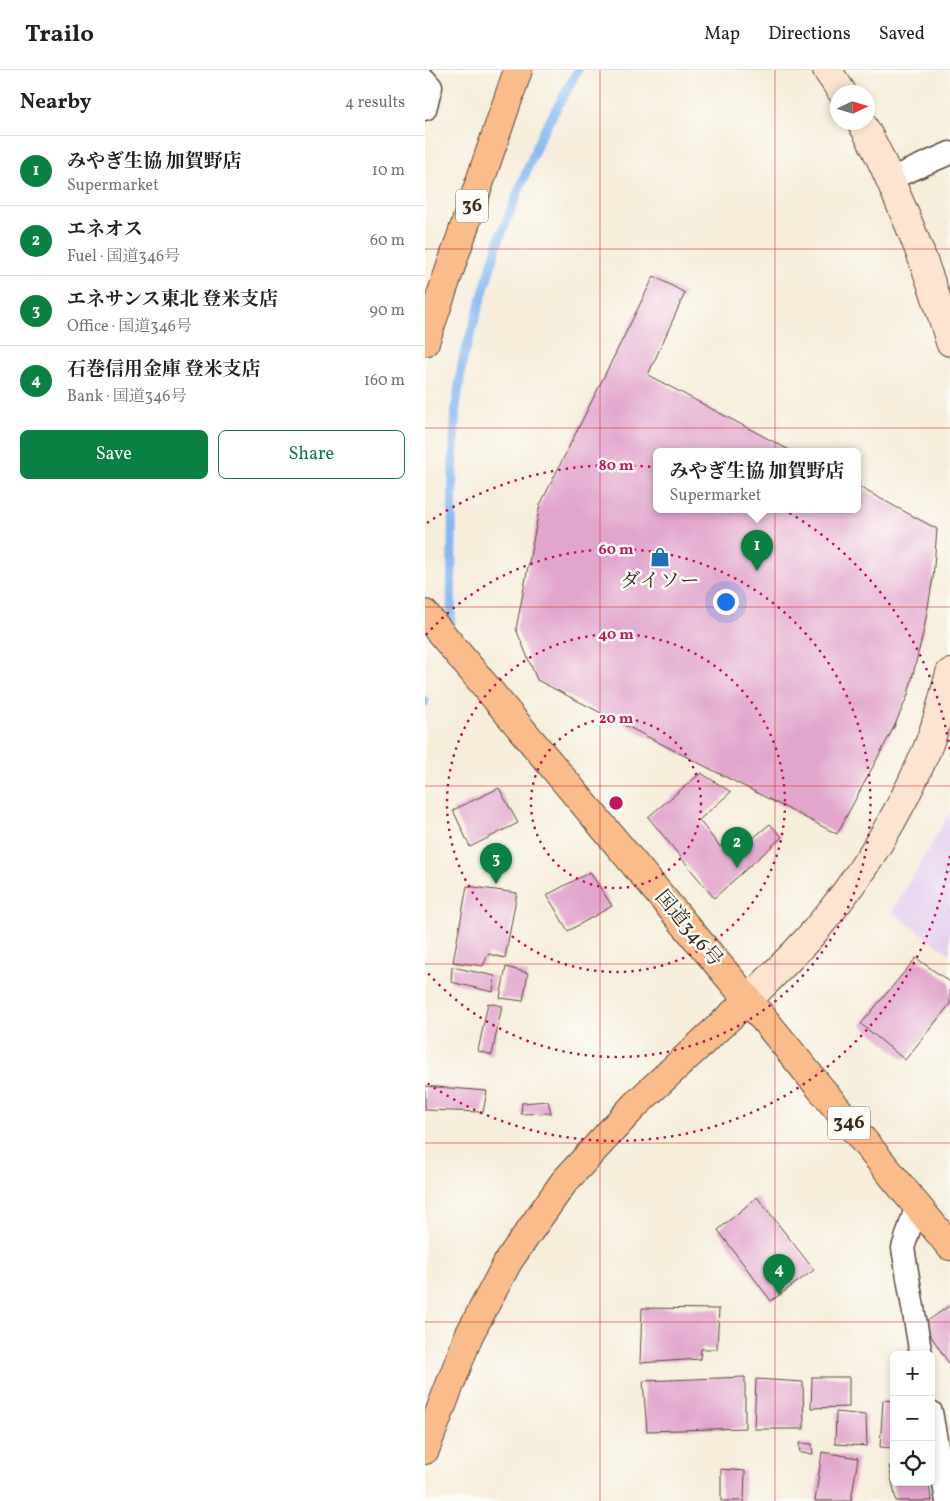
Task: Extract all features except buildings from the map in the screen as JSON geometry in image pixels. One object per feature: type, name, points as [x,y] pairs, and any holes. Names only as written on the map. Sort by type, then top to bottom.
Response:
[{"type":"main road","name":"36","points":[[425,342],[518,70]]},
{"type":"main road","name":"国道346号","points":[[425,614],[748,1000],[950,1246]]},
{"type":"main road","points":[[425,1450],[469,1335],[509,1260],[564,1182],[635,1105],[748,1000]]},
{"type":"street","points":[[827,70],[837,85]]},
{"type":"street","points":[[425,80],[431,88],[425,108]]},
{"type":"street","points":[[866,130],[890,179],[910,226],[934,287],[950,342]]},
{"type":"street","points":[[890,179],[950,154]]},
{"type":"street","points":[[748,1000],[813,933],[843,896],[875,850],[901,804],[928,748],[950,672]]},
{"type":"street","points":[[917,1205],[903,1248],[920,1351]]},
{"type":"street","points":[[935,1434],[947,1501]]},
{"type":"shaded area","points":[[950,812],[950,954],[892,912]]},
{"type":"waterway","points":[[451,621],[453,463],[456,406],[463,359],[500,237],[540,138],[578,70]]},
{"type":"place","name":"ダイソー","points":[[660,557]]},
{"type":"place","name":"みやぎ生協 加賀野店","points":[[757,571]]},
{"type":"place","name":"エネオス","points":[[737,868]]},
{"type":"place","name":"エネサンス東北 登米支店","points":[[496,884]]},
{"type":"place","name":"石巻信用金庫 登米支店","points":[[779,1295]]}]
